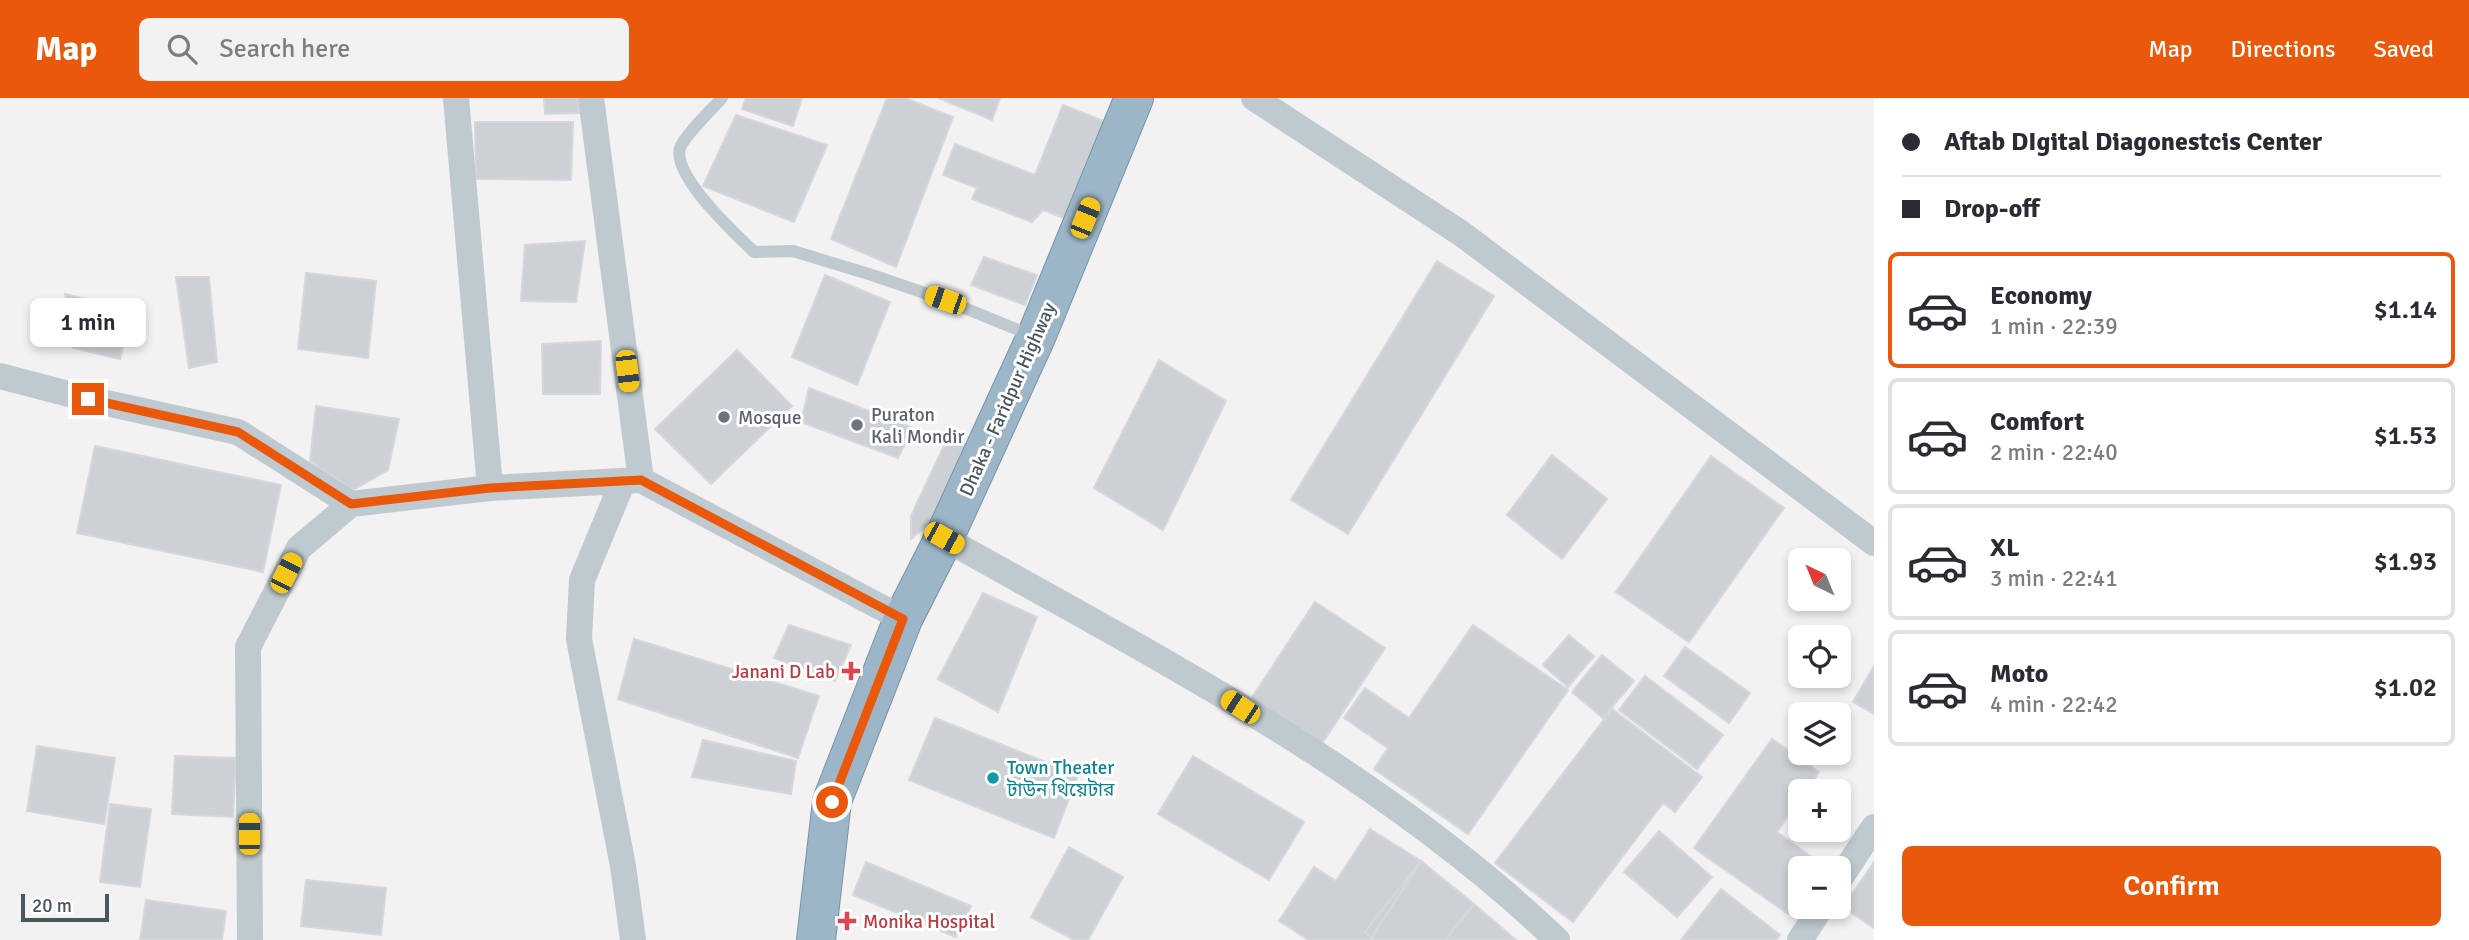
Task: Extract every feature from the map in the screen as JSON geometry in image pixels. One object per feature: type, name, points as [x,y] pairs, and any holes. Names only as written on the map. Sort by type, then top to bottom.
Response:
[{"type":"highway","name":"Dhaka - Faridpur Highway","points":[[816,940],[832,802],[903,619],[944,538],[1036,337],[1134,98]]},
{"type":"street","points":[[456,98],[490,488]]},
{"type":"street","points":[[591,98],[632,480],[582,580],[579,639],[624,866],[634,940]]},
{"type":"street","points":[[1254,98],[1462,234],[1874,543]]},
{"type":"street","points":[[0,376],[88,399],[238,432],[351,504]]},
{"type":"street","points":[[250,940],[248,647],[299,548],[351,504],[490,488],[632,480],[903,619]]},
{"type":"street","points":[[944,538],[1217,692],[1401,809],[1510,895],[1557,940]]},
{"type":"street","points":[[1851,862],[1874,827]]},
{"type":"street","points":[[1800,940],[1814,919]]},
{"type":"lane","points":[[722,98],[684,139],[679,150],[679,162],[683,172],[721,220],[754,252],[793,251],[945,300],[1036,337]]},
{"type":"building","points":[[544,98],[578,98],[579,113],[545,114]]},
{"type":"building","points":[[746,98],[802,98],[793,126],[742,109]]},
{"type":"building","points":[[887,98],[905,98],[953,117],[896,267],[831,239]]},
{"type":"building","points":[[938,98],[1000,98],[992,120]]},
{"type":"building","points":[[1063,105],[1104,121],[1066,219],[1043,210],[1032,222],[972,199],[977,188],[943,175],[955,144],[1035,175]]},
{"type":"building","points":[[736,115],[827,145],[794,222],[703,186]]},
{"type":"building","points":[[475,122],[573,122],[571,180],[476,179]]},
{"type":"building","points":[[585,241],[576,302],[521,301],[525,245]]},
{"type":"building","points":[[984,257],[1037,275],[1025,305],[971,285]]},
{"type":"building","points":[[1437,261],[1494,296],[1348,534],[1291,500]]},
{"type":"building","points":[[306,273],[376,281],[368,358],[298,349]]},
{"type":"building","points":[[825,275],[890,302],[857,385],[792,357]]},
{"type":"building","points":[[176,277],[209,277],[217,362],[189,368]]},
{"type":"building","points":[[65,294],[132,310],[120,359],[73,348]]},
{"type":"building","points":[[601,341],[600,394],[543,394],[542,344]]},
{"type":"building","name":"Mosque","points":[[737,350],[792,406],[711,484],[655,429]]},
{"type":"building","points":[[1159,360],[1226,401],[1163,530],[1094,488]]},
{"type":"building","name":"Puraton Kali Mondir","points":[[809,388],[913,428],[898,458],[801,422]]},
{"type":"building","points":[[316,406],[399,419],[388,470],[353,490],[310,461]]},
{"type":"building","points":[[948,437],[969,446],[935,518],[911,539],[911,516]]},
{"type":"building","points":[[95,446],[281,485],[263,572],[77,533]]},
{"type":"building","points":[[1552,455],[1607,499],[1562,559],[1507,515]]},
{"type":"building","points":[[1711,456],[1784,508],[1689,642],[1616,592]]},
{"type":"building","points":[[983,593],[1037,617],[998,712],[938,679]]},
{"type":"building","points":[[1315,602],[1385,648],[1319,748],[1249,702]]},
{"type":"building","points":[[789,625],[851,645],[835,681],[774,658]]},
{"type":"building","points":[[1473,625],[1568,690],[1468,834],[1374,769],[1388,748],[1344,718],[1365,688],[1409,718]]},
{"type":"building","points":[[1569,635],[1594,656],[1568,687],[1543,665]]},
{"type":"building","points":[[634,639],[819,696],[798,758],[618,699]]},
{"type":"building","points":[[1685,647],[1750,693],[1729,723],[1664,676]]},
{"type":"building","points":[[1602,655],[1634,681],[1603,718],[1572,692]]},
{"type":"building","points":[[1874,666],[1874,714],[1853,702]]},
{"type":"building","points":[[1645,676],[1723,735],[1697,769],[1619,710]]},
{"type":"building","points":[[1612,709],[1702,777],[1675,812],[1663,803],[1573,922],[1495,863]]},
{"type":"building","name":"Town Theater টাউন থিয়েটার","points":[[935,718],[1078,775],[1054,838],[909,780]]},
{"type":"building","points":[[1772,739],[1788,750],[1788,765],[1809,765],[1819,772],[1814,779],[1788,779],[1788,816],[1777,832],[1810,856],[1788,856],[1788,914],[1694,848]]},
{"type":"building","points":[[703,740],[796,761],[791,794],[692,777]]},
{"type":"building","points":[[37,746],[115,758],[104,824],[27,811]]},
{"type":"building","points":[[175,756],[236,758],[233,817],[172,814]]},
{"type":"building","points":[[1193,756],[1304,822],[1269,880],[1158,814]]},
{"type":"building","points":[[110,804],[151,809],[140,887],[100,882]]},
{"type":"building","points":[[1370,829],[1421,861],[1370,940],[1309,940],[1279,921],[1314,867],[1336,881]]},
{"type":"building","points":[[1659,831],[1712,877],[1677,917],[1624,872]]},
{"type":"building","points":[[1069,847],[1123,877],[1088,940],[1074,940],[1031,917]]},
{"type":"building","points":[[1421,861],[1474,904],[1445,940],[1375,940],[1365,932]]},
{"type":"building","points":[[866,862],[971,906],[956,937],[853,895]]},
{"type":"building","points":[[1874,862],[1874,928],[1851,912],[1851,895]]},
{"type":"building","points":[[306,880],[386,888],[381,935],[301,926]]},
{"type":"building","points":[[1721,889],[1780,935],[1776,940],[1681,940]]},
{"type":"building","points":[[146,900],[226,911],[222,940],[140,940]]},
{"type":"building","points":[[1474,904],[1516,940],[1445,940]]},
{"type":"place","name":"Mosque","points":[[724,417]]},
{"type":"place","name":"Puraton Kali Mondir","points":[[857,425]]},
{"type":"place","name":"Janani D Lab","points":[[851,671]]},
{"type":"place","name":"Town Theater টাউন থিয়েটার","points":[[993,778]]},
{"type":"place","name":"Monika Hospital","points":[[847,921]]},
{"type":"route","points":[[88,399],[238,432],[351,504],[490,488],[641,480],[903,619],[832,802]]}]
